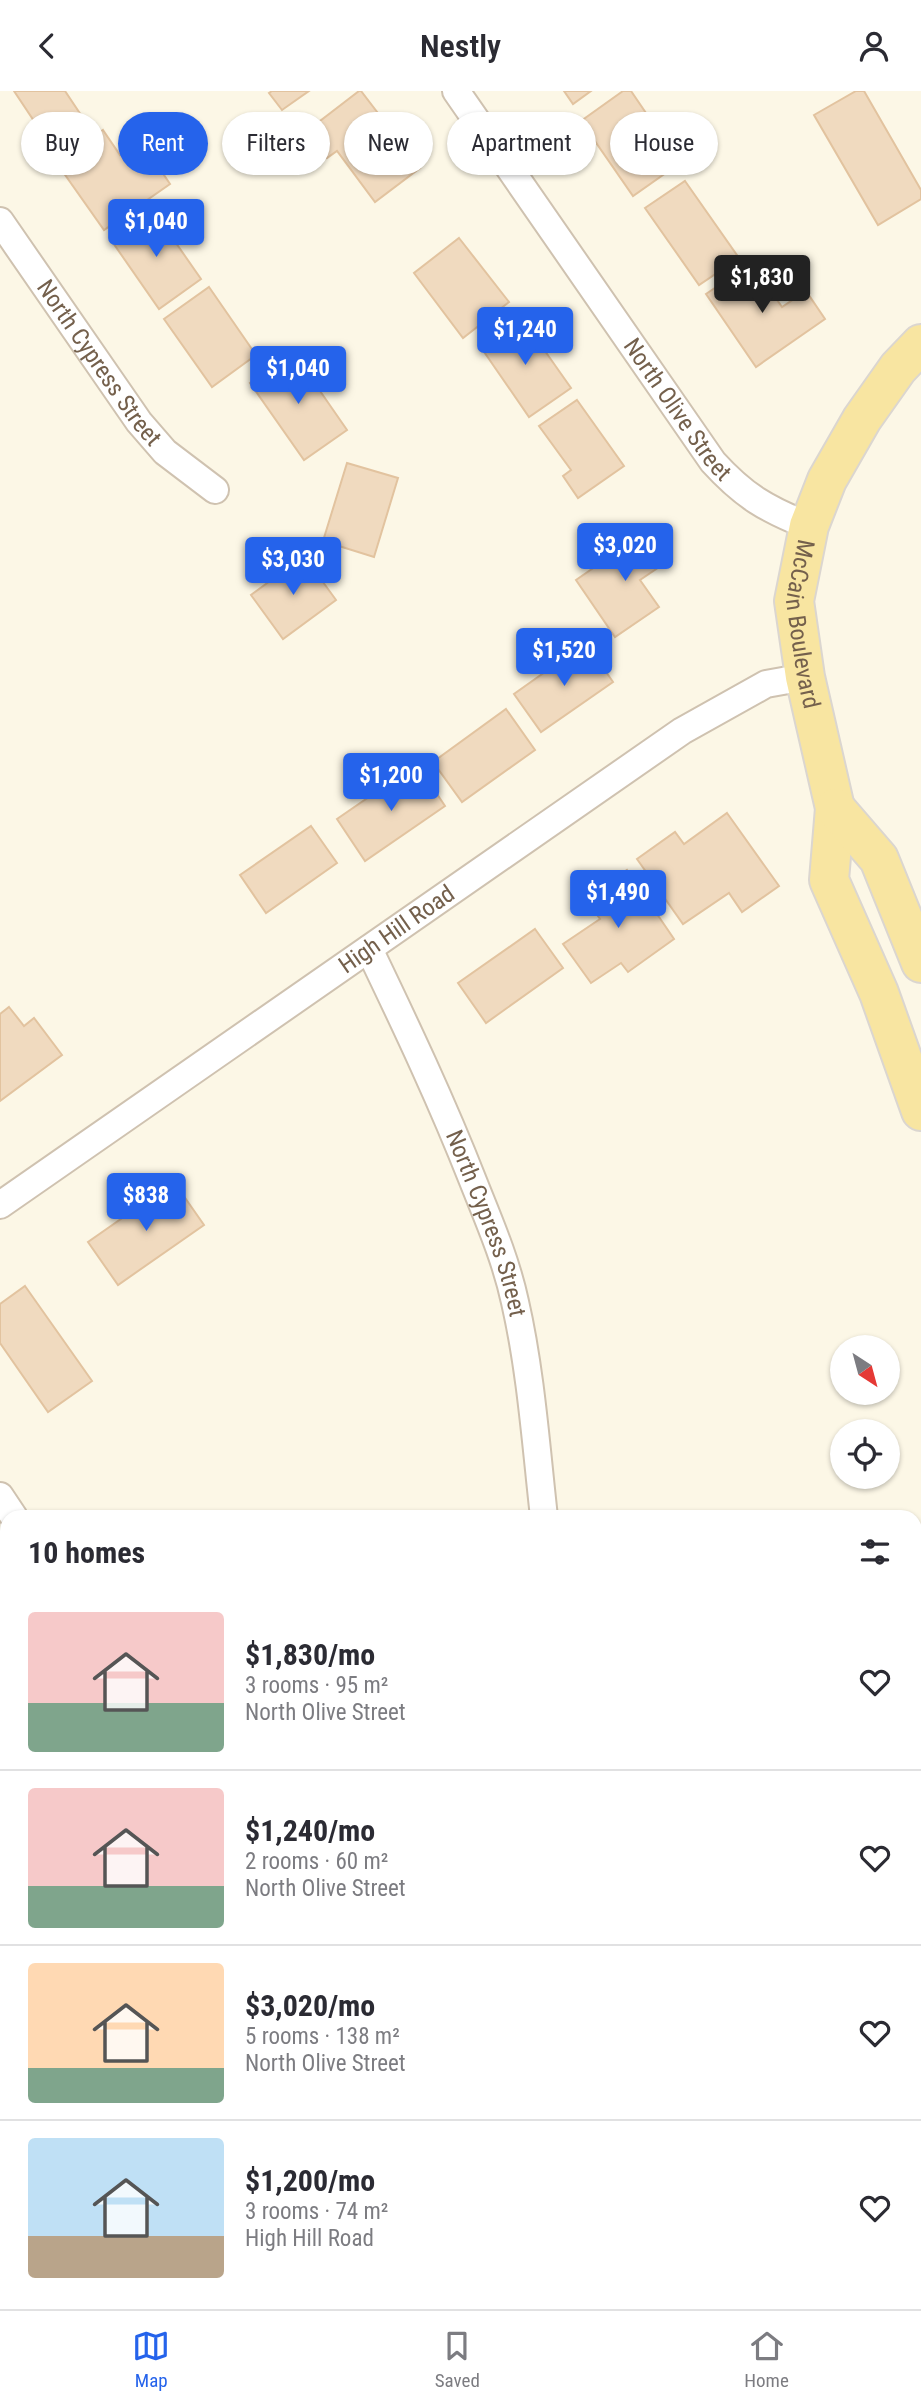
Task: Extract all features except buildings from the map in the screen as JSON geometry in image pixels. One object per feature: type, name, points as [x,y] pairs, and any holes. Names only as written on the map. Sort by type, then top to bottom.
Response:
[{"type":"main road","name":"McCain Boulevard","points":[[921,344],[898,368],[862,419],[827,480],[808,526],[794,601],[805,677],[835,808],[829,880],[879,993],[921,1111]]},
{"type":"main road","name":"McCain Boulevard","points":[[835,808],[878,859],[921,963]]},
{"type":"street","name":"North Olive Street","points":[[456,91],[713,463],[749,497],[775,513],[808,526]]},
{"type":"street","name":"North Cypress Street","points":[[0,221],[139,422],[166,453],[215,490]]},
{"type":"street","name":"High Hill Road","points":[[0,1205],[682,731],[765,684],[805,677]]},
{"type":"street","name":"North Cypress Street","points":[[369,949],[459,1146],[496,1239],[515,1300],[525,1352],[543,1510]]}]
